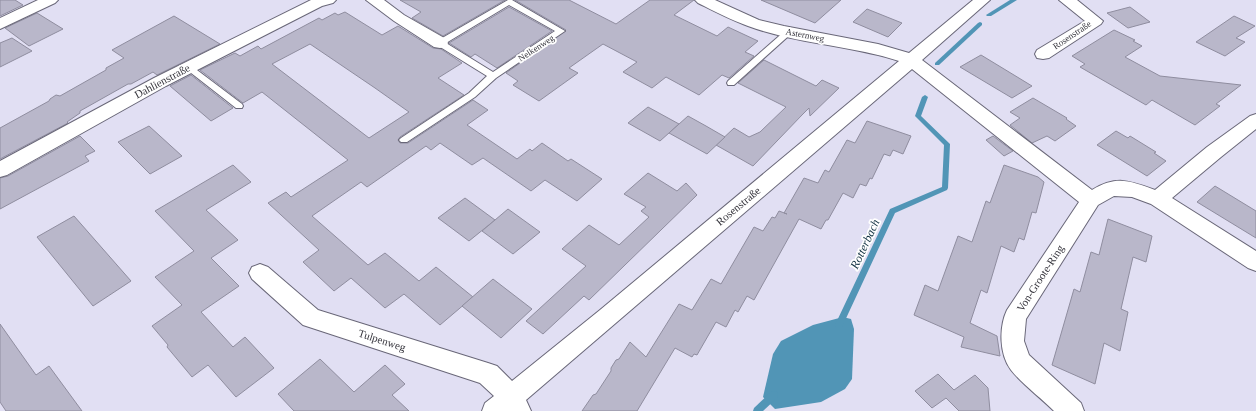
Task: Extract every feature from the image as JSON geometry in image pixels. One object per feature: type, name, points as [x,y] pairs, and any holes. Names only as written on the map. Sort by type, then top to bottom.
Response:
[{"type":"street","points":[[0,24],[50,0]]},
{"type":"street","points":[[374,0],[399,18],[440,43]]},
{"type":"street","name":"Asternweg","points":[[703,0],[753,23],[789,32],[878,49],[910,59]]},
{"type":"street","name":"Rosenstraße","points":[[508,406],[608,317],[910,59],[982,0]]},
{"type":"street","name":"Rosenstraße","points":[[1043,54],[1095,21],[1067,0]]},
{"type":"street","name":"Dahlienstraße","points":[[0,170],[189,67],[319,1]]},
{"type":"street","points":[[910,59],[1091,200]]},
{"type":"street","points":[[1158,199],[1214,152],[1256,120]]},
{"type":"street","name":"Von-Groote-Ring","points":[[1072,411],[1019,362],[1012,340],[1015,317],[1091,200],[1111,188],[1133,190],[1158,199],[1256,262]]},
{"type":"street","name":"Tulpenweg","points":[[260,273],[311,318],[488,374],[508,406]]},
{"type":"lane","name":"Nelkenweg","points":[[404,140],[472,95],[493,76],[561,31],[509,2],[440,43]]},
{"type":"lane","points":[[731,83],[789,32]]},
{"type":"lane","points":[[440,43],[493,76]]},
{"type":"lane","points":[[189,67],[239,106]]},
{"type":"water","points":[[843,317],[851,319],[854,329],[852,379],[845,389],[821,402],[775,409],[763,397],[773,354],[781,341],[813,325]]},
{"type":"building","points":[[0,0],[15,0],[23,5],[0,16]]},
{"type":"building","points":[[400,0],[505,0],[443,36],[412,18],[421,12]]},
{"type":"building","points":[[515,0],[569,0],[616,24],[650,0],[694,0],[674,15],[717,36],[728,27],[758,41],[745,52],[754,56],[729,78],[722,75],[699,95],[666,77],[652,88],[623,72],[637,62],[603,44],[569,68],[578,73],[539,101],[513,85],[518,81],[506,73],[566,30]]},
{"type":"building","points":[[761,0],[841,0],[815,23]]},
{"type":"building","points":[[509,7],[552,31],[497,68],[475,54],[471,57],[449,43]]},
{"type":"building","points":[[1130,7],[1150,22],[1128,28],[1107,13]]},
{"type":"building","points":[[867,9],[902,23],[888,37],[853,22]]},
{"type":"building","points":[[345,12],[382,35],[398,26],[433,48],[441,49],[462,63],[438,78],[464,95],[400,137],[398,140],[400,143],[408,143],[473,100],[488,110],[467,125],[517,159],[530,149],[532,151],[542,143],[568,161],[571,159],[602,179],[577,201],[545,180],[531,191],[483,158],[472,165],[440,143],[431,150],[426,146],[367,187],[361,182],[312,216],[368,265],[385,253],[419,281],[436,267],[473,297],[440,325],[404,294],[385,308],[351,278],[334,291],[303,262],[319,250],[268,203],[286,192],[291,197],[348,160],[262,92],[243,103],[200,70],[235,53],[240,56],[258,46],[261,49],[319,18],[322,20],[335,13],[338,15]],"holes":[[[310,44],[409,112],[369,138],[272,64]]]},
{"type":"building","points":[[37,13],[63,29],[29,46],[5,28]]},
{"type":"building","points":[[174,16],[220,44],[157,75],[153,72],[131,84],[128,84],[80,111],[80,113],[67,122],[68,123],[0,159],[0,128],[49,101],[56,95],[60,96],[106,70],[106,68],[124,58],[112,50]]},
{"type":"building","points":[[1234,16],[1255,26],[1236,38],[1245,42],[1225,56],[1196,42]]},
{"type":"building","points":[[1114,30],[1135,40],[1133,41],[1142,46],[1125,57],[1160,76],[1241,85],[1216,104],[1220,106],[1195,125],[1152,100],[1146,105],[1080,67],[1085,64],[1072,56]]},
{"type":"building","points":[[12,38],[32,51],[0,67],[0,43]]},
{"type":"building","points":[[981,55],[1032,86],[1012,98],[960,67]]},
{"type":"building","points":[[764,60],[816,86],[822,80],[839,88],[810,116],[809,108],[753,166],[716,145],[734,128],[749,137],[760,132],[786,107],[738,83]]},
{"type":"building","points":[[191,75],[233,108],[211,121],[170,86]]},
{"type":"building","points":[[1033,98],[1067,118],[1066,119],[1076,126],[1055,141],[1047,136],[1032,143],[1010,125],[1020,118],[1010,112]]},
{"type":"building","points":[[648,107],[679,124],[660,141],[628,123]]},
{"type":"building","points":[[688,116],[725,137],[707,154],[669,133]]},
{"type":"building","points":[[867,121],[911,136],[903,154],[893,150],[890,156],[884,154],[872,179],[870,178],[866,186],[860,184],[853,198],[843,193],[828,220],[826,220],[821,229],[799,219],[754,300],[747,296],[738,312],[735,310],[726,327],[716,322],[697,355],[694,354],[692,357],[675,348],[637,411],[582,411],[593,395],[596,394],[611,371],[611,368],[616,360],[619,359],[630,342],[646,357],[679,304],[692,310],[711,279],[721,284],[754,227],[763,231],[772,217],[775,218],[779,211],[784,213],[804,178],[818,183],[825,170],[829,172],[847,140],[855,143]]},
{"type":"building","points":[[149,126],[182,156],[150,174],[118,142]]},
{"type":"building","points":[[1116,131],[1128,138],[1130,136],[1156,152],[1154,153],[1166,161],[1147,176],[1097,145]]},
{"type":"building","points":[[80,136],[95,151],[85,156],[89,161],[0,209],[0,178],[8,176]]},
{"type":"building","points":[[993,136],[1013,151],[1004,156],[986,140]]},
{"type":"building","points":[[233,165],[251,182],[206,210],[238,240],[211,258],[239,286],[201,312],[233,347],[245,337],[274,368],[236,397],[208,365],[192,377],[152,326],[182,305],[155,277],[194,251],[155,211]]},
{"type":"building","points":[[1004,165],[1038,177],[1044,182],[1036,213],[1032,212],[1024,240],[1019,238],[1014,252],[1001,246],[987,293],[981,290],[970,323],[997,336],[1000,356],[961,347],[964,337],[914,315],[925,285],[938,291],[958,236],[972,242],[986,201],[990,203]]},
{"type":"building","points":[[648,173],[677,191],[686,183],[697,195],[589,300],[584,296],[543,334],[526,321],[586,266],[562,249],[589,225],[619,245],[649,217],[641,211],[646,207],[624,194]]},
{"type":"building","points":[[1215,186],[1256,211],[1256,238],[1197,202]]},
{"type":"building","points":[[465,198],[495,220],[469,241],[438,218]]},
{"type":"building","points":[[508,209],[540,232],[513,254],[482,231]]},
{"type":"building","points":[[74,216],[131,281],[93,306],[37,237]]},
{"type":"building","points":[[1108,219],[1152,236],[1146,262],[1133,257],[1121,309],[1128,312],[1120,351],[1104,343],[1095,384],[1052,365],[1074,289],[1080,292],[1091,252],[1099,255]]},
{"type":"building","points":[[493,279],[532,309],[501,338],[462,306]]},
{"type":"building","points":[[0,324],[36,375],[49,366],[82,411],[6,411],[0,402]]},
{"type":"building","points":[[320,359],[354,392],[385,365],[405,384],[392,395],[409,411],[294,411],[278,394]]},
{"type":"building","points":[[938,374],[954,390],[975,375],[988,388],[990,411],[959,411],[946,398],[932,408],[915,391]]},
{"type":"waterway","name":"Rotterbach","points":[[989,15],[1014,0]]},
{"type":"waterway","name":"Rotterbach","points":[[937,64],[980,24]]},
{"type":"waterway","name":"Rotterbach","points":[[839,325],[892,211],[945,188],[947,144],[918,116],[925,97]]},
{"type":"waterway","name":"Rotterbach","points":[[757,411],[774,395]]}]
